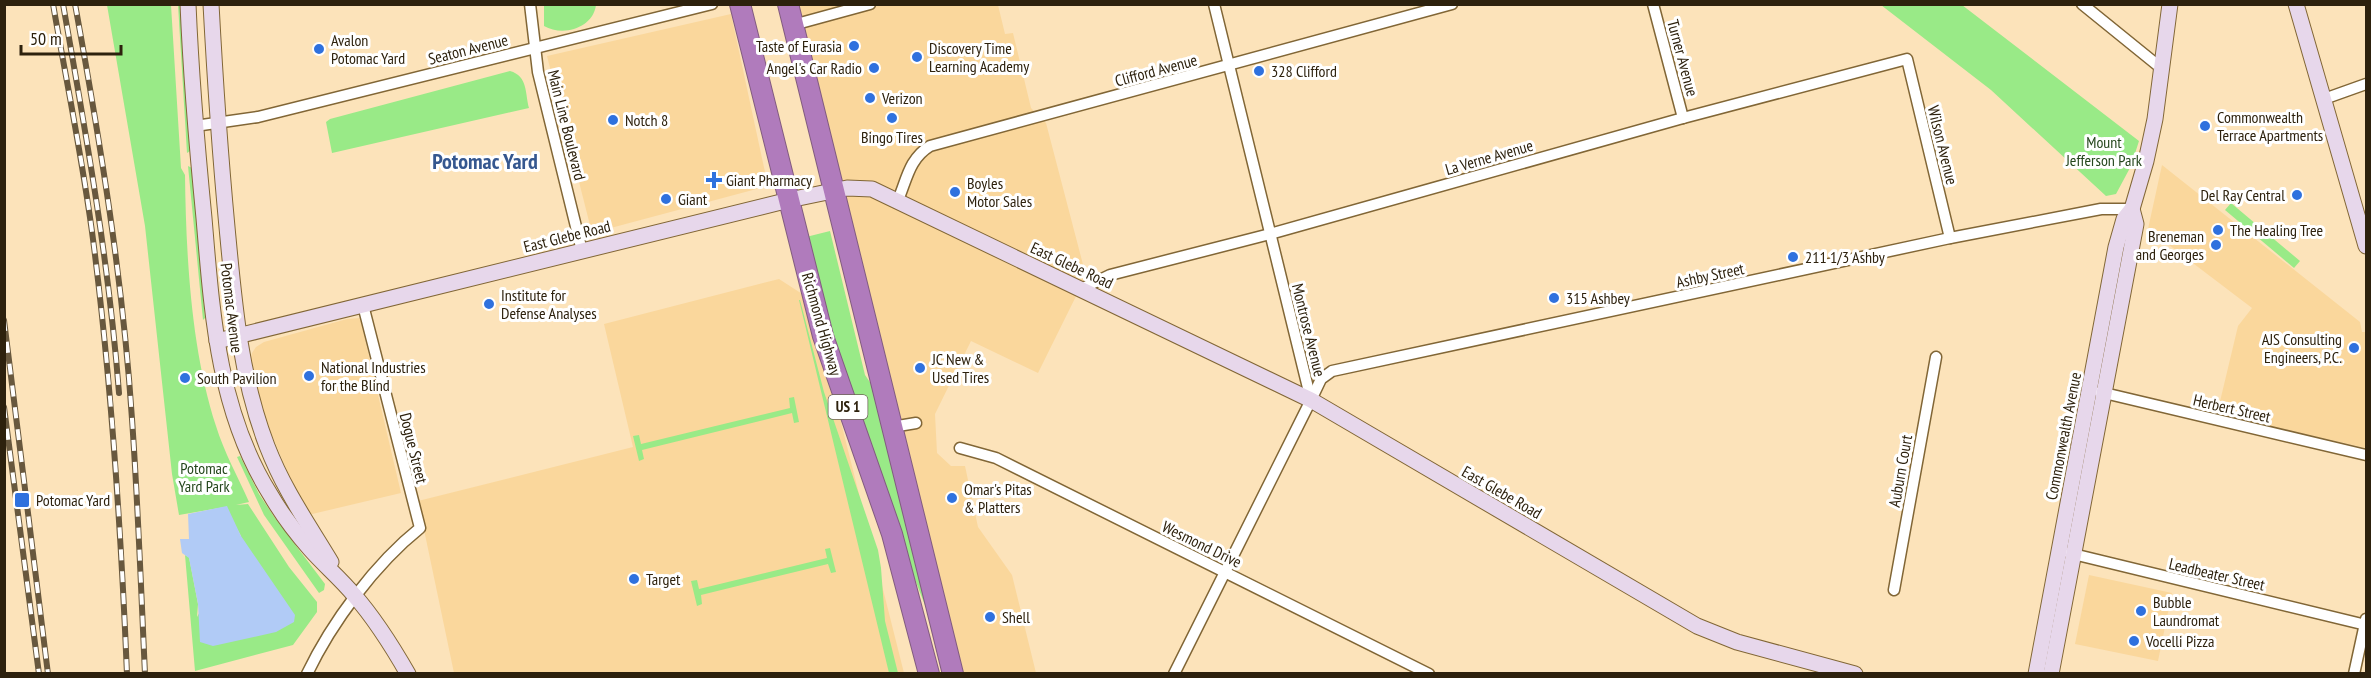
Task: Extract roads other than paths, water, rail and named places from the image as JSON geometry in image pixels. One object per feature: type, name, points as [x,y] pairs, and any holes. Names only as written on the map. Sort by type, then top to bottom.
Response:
[{"type":"highway","name":"Richmond Highway","points":[[740,4],[823,336],[892,534],[929,674]]},
{"type":"highway","name":"US 1","points":[[788,4],[953,674]]},
{"type":"street","name":"Potomac Avenue","points":[[188,4],[195,126],[217,341],[231,406],[260,477],[282,513],[311,550],[355,596],[391,644],[408,674]]},
{"type":"street","name":"Potomac Avenue","points":[[210,4],[218,124],[238,336],[252,402],[274,464],[300,515],[341,580]]},
{"type":"street","name":"Main Line Boulevard","points":[[530,4],[540,84],[582,251]]},
{"type":"street","name":"Seaton Avenue","points":[[195,126],[250,119],[712,4]]},
{"type":"street","points":[[793,25],[870,4]]},
{"type":"street","name":"Montrose Avenue","points":[[1174,674],[1311,400],[1214,4]]},
{"type":"street","name":"Clifford Avenue","points":[[898,200],[914,159],[930,146],[1452,4]]},
{"type":"street","name":"Turner Avenue","points":[[1653,4],[1683,118]]},
{"type":"street","points":[[2082,4],[2161,68]]},
{"type":"street","name":"Commonwealth Avenue","points":[[2051,674],[2067,552],[2097,392],[2116,247],[2124,219],[2132,209],[2148,156],[2170,4]]},
{"type":"street","points":[[2296,4],[2367,246]]},
{"type":"street","name":"La Verne Avenue","points":[[1081,289],[1110,275],[1270,234],[1683,118],[1907,59]]},
{"type":"street","name":"Wilson Avenue","points":[[1907,59],[1950,238]]},
{"type":"street","points":[[2324,99],[2367,84]]},
{"type":"street","name":"East Glebe Road","points":[[217,341],[789,200],[854,187],[872,189],[1311,400],[1697,626],[1737,642],[1853,673]]},
{"type":"street","name":"Ashby Street","points":[[1311,400],[1321,379],[1332,371],[1950,238],[2101,209],[2132,209]]},
{"type":"street","name":"Dogue Street","points":[[355,596],[397,547],[420,528],[363,305]]},
{"type":"street","name":"Auburn Court","points":[[1894,590],[1936,357]]},
{"type":"street","name":"Herbert Street","points":[[2097,392],[2367,454]]},
{"type":"street","points":[[892,427],[916,423]]},
{"type":"street","name":"Wesmond Drive","points":[[960,448],[996,458],[1429,674]]},
{"type":"street","name":"Commonwealth Avenue","points":[[2036,674],[2067,552]]},
{"type":"street","name":"Leadbeater Street","points":[[2067,552],[2366,623]]},
{"type":"street","points":[[307,674],[322,645],[355,596]]},
{"type":"street","points":[[2354,674],[2366,623]]},
{"type":"water","points":[[227,506],[241,536],[295,615],[294,622],[276,632],[213,646],[200,642],[198,604],[189,558],[182,553],[180,539],[189,539],[188,514]]},
{"type":"railway","points":[[53,4],[85,186],[106,354],[115,460],[127,674]]},
{"type":"railway","points":[[63,4],[103,247],[119,393]]},
{"type":"railway","points":[[75,4],[102,159],[123,315],[138,515],[145,674]]},
{"type":"railway","points":[[4,320],[48,674]]},
{"type":"railway","points":[[4,407],[39,674]]},
{"type":"place","name":"Taste of Eurasia","points":[[854,46]]},
{"type":"place","name":"Avalon Potomac Yard","points":[[319,49]]},
{"type":"place","name":"Discovery Time Learning Academy","points":[[917,57]]},
{"type":"place","name":"Angel's Car Radio","points":[[874,68]]},
{"type":"place","name":"328 Clifford","points":[[1259,71]]},
{"type":"place","name":"Verizon","points":[[870,98]]},
{"type":"place","name":"Bingo Tires","points":[[892,118]]},
{"type":"place","name":"Notch 8","points":[[613,120]]},
{"type":"place","name":"Commonwealth Terrace Apartments","points":[[2205,126]]},
{"type":"place","name":"Giant Pharmacy","points":[[714,180]]},
{"type":"place","name":"Boyles Motor Sales","points":[[955,192]]},
{"type":"place","name":"Del Ray Central","points":[[2297,195]]},
{"type":"place","name":"Giant","points":[[666,199]]},
{"type":"place","name":"The Healing Tree","points":[[2218,230]]},
{"type":"place","name":"Breneman and Georges","points":[[2216,245]]},
{"type":"place","name":"211 1/3 Ashby","points":[[1793,257]]},
{"type":"place","name":"315 Ashbey","points":[[1554,298]]},
{"type":"place","name":"Institute for Defense Analyses","points":[[489,304]]},
{"type":"place","name":"AJS Consulting Engineers, P.C.","points":[[2354,348]]},
{"type":"place","name":"JC New & Used Tires","points":[[920,368]]},
{"type":"place","name":"National Industries for the Blind","points":[[309,376]]},
{"type":"place","name":"South Pavilion","points":[[185,378]]},
{"type":"place","name":"Omar's Pitas & Platters","points":[[952,498]]},
{"type":"place","name":"Potomac Yard","points":[[22,500]]},
{"type":"place","name":"Target","points":[[634,579]]},
{"type":"place","name":"Bubble Laundromat","points":[[2141,611]]},
{"type":"place","name":"Shell","points":[[990,617]]},
{"type":"place","name":"Vocelli Pizza","points":[[2134,641]]},
{"type":"district","name":"Potomac Yard","points":[[485,161]]},
{"type":"park label","name":"Mount Jefferson Park","points":[[2104,151]]},
{"type":"park label","name":"Potomac Yard Park","points":[[204,477]]}]
